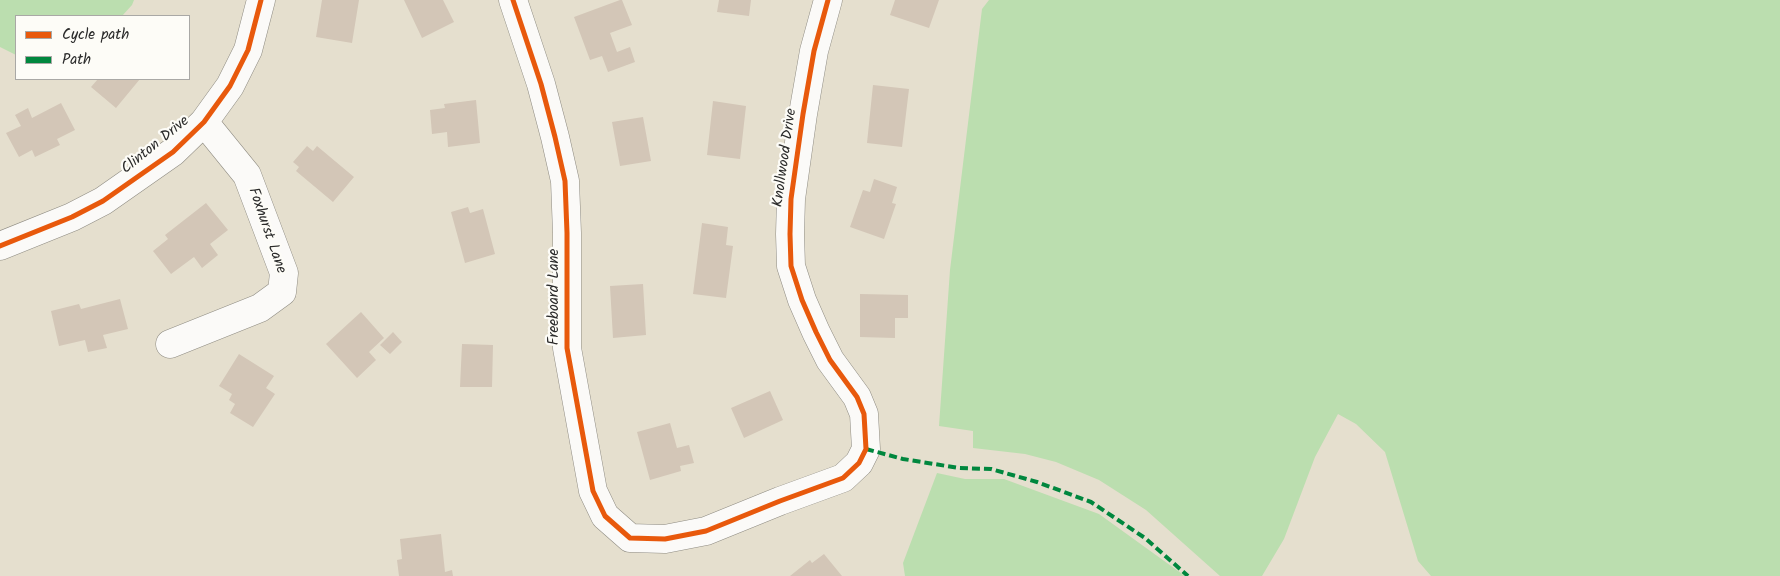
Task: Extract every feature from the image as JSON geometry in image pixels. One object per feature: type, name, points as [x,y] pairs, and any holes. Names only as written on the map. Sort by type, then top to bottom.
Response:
[{"type":"street","name":"Clinton Drive","points":[[0,246],[103,201],[173,152],[204,122],[230,86],[248,50],[261,0]]},
{"type":"street","name":"Freeboard Lane","points":[[513,0],[541,84],[565,181],[568,233],[567,348],[593,491],[606,516],[630,538],[665,539],[706,531]]},
{"type":"street","name":"Knollwood Drive","points":[[706,531],[843,478],[859,463],[866,449],[864,414],[857,397],[830,360],[816,332],[802,300],[791,266],[791,199],[814,51],[828,0]]},
{"type":"street","name":"Foxhurst Lane","points":[[170,344],[260,308],[282,292],[284,273],[247,175],[204,122]]},
{"type":"green space","points":[[0,0],[134,0],[123,15],[15,15],[15,54],[0,47]]},
{"type":"green space","points":[[989,0],[1780,0],[1780,576],[1431,576],[1418,561],[1385,452],[1356,424],[1338,414],[1315,457],[1284,539],[1262,576],[1220,576],[1146,510],[1099,480],[1056,462],[1025,454],[973,448],[973,431],[939,426],[950,270],[982,9]]},
{"type":"green space","points":[[937,473],[965,479],[1004,479],[1099,514],[1185,576],[905,576],[903,563]]},
{"type":"building","points":[[322,0],[359,0],[352,43],[316,37]]},
{"type":"building","points":[[404,0],[443,0],[454,22],[422,38]]},
{"type":"building","points":[[622,0],[632,25],[610,33],[617,52],[630,47],[635,62],[608,72],[602,56],[590,60],[574,17]]},
{"type":"building","points":[[719,0],[751,0],[749,16],[717,12]]},
{"type":"building","points":[[895,0],[939,0],[929,28],[890,15]]},
{"type":"building","points":[[97,80],[139,80],[116,108],[91,87]]},
{"type":"building","points":[[873,85],[909,89],[902,147],[867,143]]},
{"type":"building","points":[[476,100],[480,143],[448,147],[447,132],[432,134],[430,110],[445,108],[444,104]]},
{"type":"building","points":[[713,101],[746,106],[740,159],[707,155]]},
{"type":"building","points":[[61,103],[75,130],[57,139],[60,145],[35,157],[32,150],[19,157],[6,133],[21,126],[15,115],[28,108],[32,118]]},
{"type":"building","points":[[643,117],[651,161],[620,166],[612,122]]},
{"type":"building","points":[[307,146],[313,151],[317,146],[354,177],[333,202],[296,171],[299,167],[293,162]]},
{"type":"building","points":[[874,179],[897,187],[892,203],[896,204],[884,239],[850,227],[863,190],[870,192]]},
{"type":"building","points":[[206,203],[228,230],[210,244],[218,255],[202,268],[194,257],[171,274],[153,251],[168,239],[165,235]]},
{"type":"building","points":[[468,207],[470,213],[483,209],[495,254],[465,263],[451,212]]},
{"type":"building","points":[[702,223],[728,227],[726,245],[733,246],[726,298],[693,294]]},
{"type":"building","points":[[643,284],[646,335],[613,338],[610,286]]},
{"type":"building","points":[[860,294],[908,295],[908,318],[895,318],[895,338],[860,337]]},
{"type":"building","points":[[120,299],[128,329],[103,335],[107,348],[88,352],[85,340],[59,346],[51,311],[79,304],[81,309]]},
{"type":"building","points":[[361,312],[384,338],[369,352],[376,360],[357,378],[326,344]]},
{"type":"building","points":[[393,332],[402,342],[390,354],[380,345]]},
{"type":"building","points":[[462,344],[493,345],[492,387],[460,387]]},
{"type":"building","points":[[239,354],[274,376],[266,388],[275,394],[253,427],[230,413],[235,404],[229,400],[232,394],[219,386]]},
{"type":"building","points":[[770,391],[783,420],[744,438],[731,408]]},
{"type":"building","points":[[670,423],[677,448],[689,445],[694,463],[680,466],[681,471],[650,480],[637,432]]},
{"type":"building","points":[[441,534],[445,572],[452,570],[453,576],[399,576],[397,560],[402,559],[400,539]]},
{"type":"building","points":[[824,554],[842,576],[790,576],[810,560],[812,563]]},
{"type":"marked path","points":[[866,449],[903,459],[959,468],[991,469],[1037,482],[1091,502],[1145,538],[1188,576]]},
{"type":"cycle path","points":[[0,246],[72,217],[103,201],[173,152],[204,122],[230,86],[248,50],[261,0]]},
{"type":"cycle path","points":[[513,0],[541,84],[565,181],[567,348],[593,491],[605,516],[630,538],[665,539],[706,531],[843,478],[859,463],[866,449],[864,414],[857,397],[830,360],[816,332],[802,300],[791,266],[791,199],[814,51],[828,0]]}]
